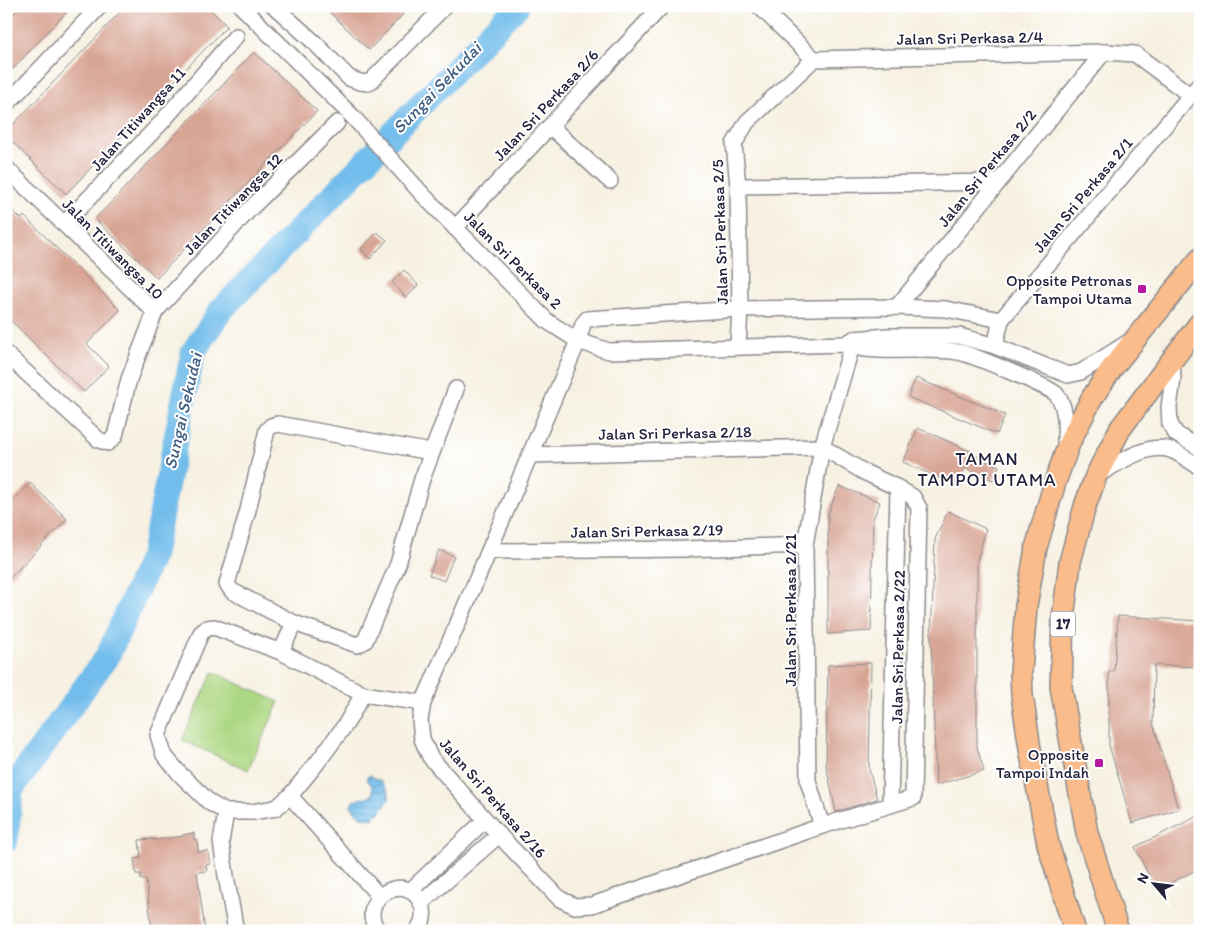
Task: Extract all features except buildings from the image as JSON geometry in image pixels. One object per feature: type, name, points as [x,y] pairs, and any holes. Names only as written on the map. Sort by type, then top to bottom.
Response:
[{"type":"highway","points":[[1075,931],[1048,844],[1022,695],[1021,672],[1026,606],[1036,548],[1064,457],[1092,398],[1112,368],[1200,259]]},
{"type":"highway","name":"17","points":[[1118,931],[1086,833],[1061,687],[1063,619],[1070,562],[1085,506],[1096,476],[1120,429],[1200,323]]},
{"type":"street","points":[[6,105],[100,6]]},
{"type":"street","name":"Jalan Sri Perkasa 2","points":[[241,6],[353,117],[455,228],[547,320],[578,341],[609,351],[850,343],[959,352],[1030,380],[1055,393],[1062,405],[1065,418],[1064,457]]},
{"type":"street","points":[[254,19],[266,6]]},
{"type":"street","points":[[274,6],[315,43],[349,78],[369,83],[445,6]]},
{"type":"street","name":"Jalan Sri Perkasa 2/6","points":[[455,228],[662,6]]},
{"type":"street","points":[[759,6],[814,59]]},
{"type":"street","name":"Jalan Titiwangsa 11","points":[[64,224],[161,123],[236,36]]},
{"type":"street","name":"Jalan Sri Perkasa 2/4","points":[[814,59],[1104,52],[1135,54],[1195,90]]},
{"type":"street","name":"Jalan Sri Perkasa 2/2","points":[[897,307],[1104,52]]},
{"type":"street","name":"Jalan Sri Perkasa 2/5","points":[[738,346],[740,309],[738,186],[734,144],[747,122],[814,59]]},
{"type":"street","name":"Jalan Sri Perkasa 2/1","points":[[995,346],[1001,320],[1195,90]]},
{"type":"street","name":"Jalan Titiwangsa 12","points":[[155,312],[250,209],[337,123]]},
{"type":"street","points":[[551,127],[610,181]]},
{"type":"street","name":"Jalan Titiwangsa 10","points":[[6,168],[155,312],[129,379],[116,436],[108,443],[99,440],[6,354]]},
{"type":"street","points":[[738,186],[998,182]]},
{"type":"street","points":[[740,309],[897,307],[946,309],[1001,320]]},
{"type":"street","name":"Jalan Sri Perkasa 2/16","points":[[740,309],[591,317],[583,324],[578,341],[490,551],[423,703],[420,720],[422,739],[430,757],[499,836],[560,899],[575,906],[592,905],[822,826],[913,798]]},
{"type":"street","name":"Jalan Sri Perkasa 2","points":[[850,343],[888,336],[959,336],[995,346],[1068,375],[1081,372],[1139,335]]},
{"type":"street","name":"Jalan Sri Perkasa 2/21","points":[[822,826],[808,781],[805,545],[822,447],[850,343]]},
{"type":"street","points":[[1172,358],[1173,379],[1169,407],[1170,424],[1176,434],[1200,448]]},
{"type":"street","points":[[431,452],[278,424],[271,426],[267,430],[248,510],[227,584],[232,591],[294,623],[356,645],[366,641],[398,564],[431,452],[456,389]]},
{"type":"street","points":[[822,447],[864,472],[898,488],[890,805]]},
{"type":"street","name":"Jalan Sri Perkasa 2/18","points":[[530,454],[822,447]]},
{"type":"street","points":[[1096,476],[1126,459],[1159,448],[1171,450],[1200,467]]},
{"type":"street","name":"Jalan Sri Perkasa 2/22","points":[[898,488],[913,497],[919,508],[913,798]]},
{"type":"street","name":"Jalan Sri Perkasa 2/19","points":[[490,551],[685,549],[805,545]]},
{"type":"street","points":[[281,652],[294,623]]},
{"type":"street","points":[[363,694],[346,724],[317,763],[290,796],[276,808],[252,812],[226,812],[210,803],[180,774],[164,755],[158,735],[201,633],[207,628],[214,627],[281,652],[363,694],[423,703]]},
{"type":"street","points":[[290,796],[379,896]]},
{"type":"street","points":[[226,812],[222,842],[236,931]]},
{"type":"street","points":[[410,891],[486,820]]},
{"type":"street","points":[[421,903],[499,836]]},
{"type":"street","points":[[378,931],[373,921],[372,912],[374,904],[379,896],[394,888],[410,891],[417,896],[421,903],[423,918],[417,931]]},
{"type":"green space","points":[[213,672],[279,702],[248,770],[182,740]]},
{"type":"water","points":[[370,775],[381,781],[389,794],[389,798],[380,813],[374,815],[373,819],[361,818],[351,806],[355,799],[357,801],[373,795],[372,786],[366,778]]},
{"type":"waterway","name":"Sungai Sekudai","points":[[6,840],[11,790],[108,655],[153,554],[193,352],[221,310],[517,6]]},
{"type":"waterway","points":[[6,783],[11,790]]},
{"type":"place","name":"Opposite Petronas Tampoi Utama","points":[[1142,289]]},
{"type":"place","name":"Opposite Tampoi Indah","points":[[1099,763]]},
{"type":"district","name":"TAMAN TAMPOI UTAMA","points":[[987,469]]}]
